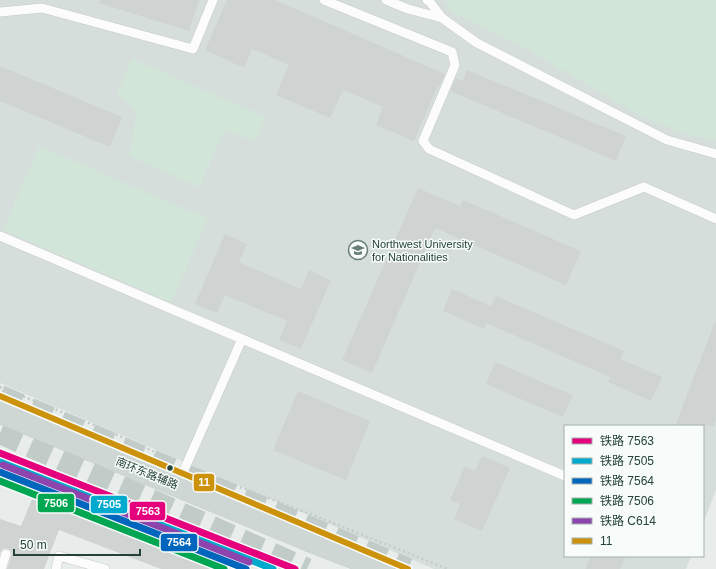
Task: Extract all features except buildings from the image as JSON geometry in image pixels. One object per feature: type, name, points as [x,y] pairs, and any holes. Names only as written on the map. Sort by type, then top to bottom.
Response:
[{"type":"main road","name":"南环东路辅路","points":[[0,412],[308,540],[383,569]]},
{"type":"lane","points":[[0,12],[42,8],[193,49],[213,0]]},
{"type":"lane","points":[[324,0],[452,52],[455,65],[423,141],[429,149],[574,216],[644,187],[716,219]]},
{"type":"lane","points":[[386,0],[408,9],[442,18]]},
{"type":"lane","points":[[427,0],[442,18],[477,43],[667,140],[716,154]]},
{"type":"lane","points":[[0,236],[564,476]]},
{"type":"lane","points":[[178,486],[242,339]]},
{"type":"lane","points":[[1,569],[6,554]]},
{"type":"lane","points":[[56,569],[59,556],[105,569]]},
{"type":"path","points":[[0,387],[99,427],[186,466],[448,569]]},
{"type":"shaded area","name":"Northwest University for Nationalities","points":[[0,0],[476,0],[716,117],[716,490],[704,521],[704,425],[564,425],[564,557],[691,557],[686,569],[434,569],[0,383]]},
{"type":"green space","points":[[445,0],[716,0],[716,140],[688,135],[639,115],[523,47],[449,10]]},
{"type":"green space","points":[[132,59],[266,117],[255,141],[225,130],[199,187],[129,156],[137,112],[130,104],[117,94]]},
{"type":"green space","points":[[39,146],[208,219],[171,302],[3,230]]},
{"type":"tunnel","points":[[0,396],[408,569]]},
{"type":"tunnel","points":[[0,433],[307,569]]},
{"type":"rail line","name":"7563","points":[[0,453],[295,569]]},
{"type":"rail line","name":"7505","points":[[0,462],[273,569]]},
{"type":"rail line","name":"C614","points":[[3,465],[249,562]]},
{"type":"rail line","name":"7564","points":[[0,472],[246,569]]},
{"type":"rail line","name":"7506","points":[[0,481],[224,569]]},
{"type":"transit line","name":"11","points":[[0,396],[408,569]]},
{"type":"place","name":"Northwest University for Nationalities","points":[[358,250]]}]
